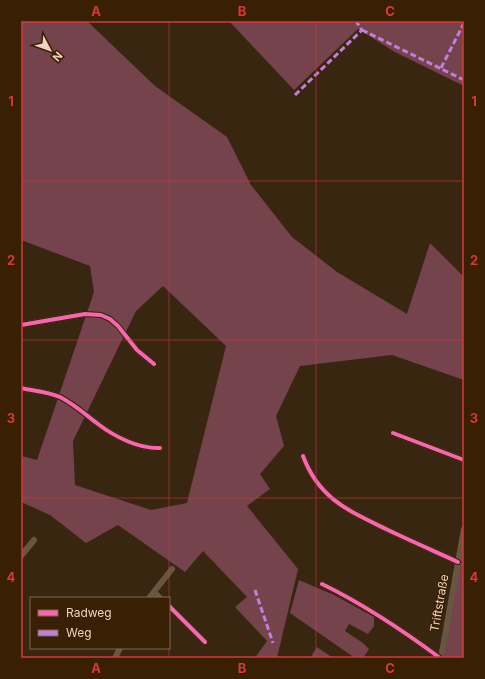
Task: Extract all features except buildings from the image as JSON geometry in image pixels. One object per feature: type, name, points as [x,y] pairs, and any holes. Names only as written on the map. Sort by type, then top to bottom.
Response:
[{"type":"street","points":[[21,325],[85,314],[101,315],[110,319],[118,326],[137,350],[154,364]]},
{"type":"street","points":[[21,388],[49,393],[61,398],[100,425],[126,440],[150,448],[160,448]]},
{"type":"street","points":[[393,434],[464,460]]},
{"type":"street","points":[[303,456],[309,471],[321,487],[331,497],[351,512],[458,562]]},
{"type":"street","name":"Triftstraße","points":[[440,658],[464,529]]},
{"type":"street","points":[[21,556],[34,540]]},
{"type":"street","points":[[150,597],[172,569]]},
{"type":"street","points":[[322,584],[353,599],[381,616],[440,658]]},
{"type":"street","points":[[154,592],[159,597]]},
{"type":"street","points":[[170,607],[205,642]]},
{"type":"street","points":[[117,653],[123,658]]},
{"type":"shaded area","points":[[21,21],[87,21],[155,86],[227,137],[251,185],[292,237],[337,272],[407,314],[430,243],[464,277],[464,380],[392,355],[300,366],[276,416],[284,446],[260,474],[270,489],[247,506],[298,569],[277,658],[255,658],[267,641],[235,607],[247,597],[203,551],[185,572],[118,525],[86,543],[50,515],[21,502],[21,456],[37,460],[94,292],[90,266],[21,240]],"holes":[[[163,286],[226,346],[187,503],[151,510],[75,485],[73,441],[136,311]]]},
{"type":"shaded area","points":[[229,21],[464,21],[464,86],[395,52],[358,29],[294,90]]},
{"type":"shaded area","points":[[464,543],[464,658],[444,658],[459,562]]},
{"type":"shaded area","points":[[299,580],[334,595],[374,617],[374,626],[368,634],[349,624],[345,631],[369,649],[363,658],[355,658],[290,613]]},
{"type":"shaded area","points":[[317,647],[333,658],[310,658]]},
{"type":"marked path","points":[[295,95],[362,30],[356,21]]},
{"type":"marked path","points":[[441,68],[464,23]]},
{"type":"marked path","points":[[362,30],[464,80]]},
{"type":"marked path","points":[[255,590],[273,643]]},
{"type":"cycle path","points":[[21,325],[85,314],[101,315],[110,319],[118,326],[137,350],[154,364]]},
{"type":"cycle path","points":[[21,388],[60,397],[120,438],[136,444],[152,448],[160,448]]},
{"type":"cycle path","points":[[393,433],[464,460]]},
{"type":"cycle path","points":[[303,456],[318,483],[327,493],[348,510],[458,562]]},
{"type":"cycle path","points":[[322,584],[353,600],[382,618],[440,658]]},
{"type":"cycle path","points":[[170,607],[205,642]]}]
